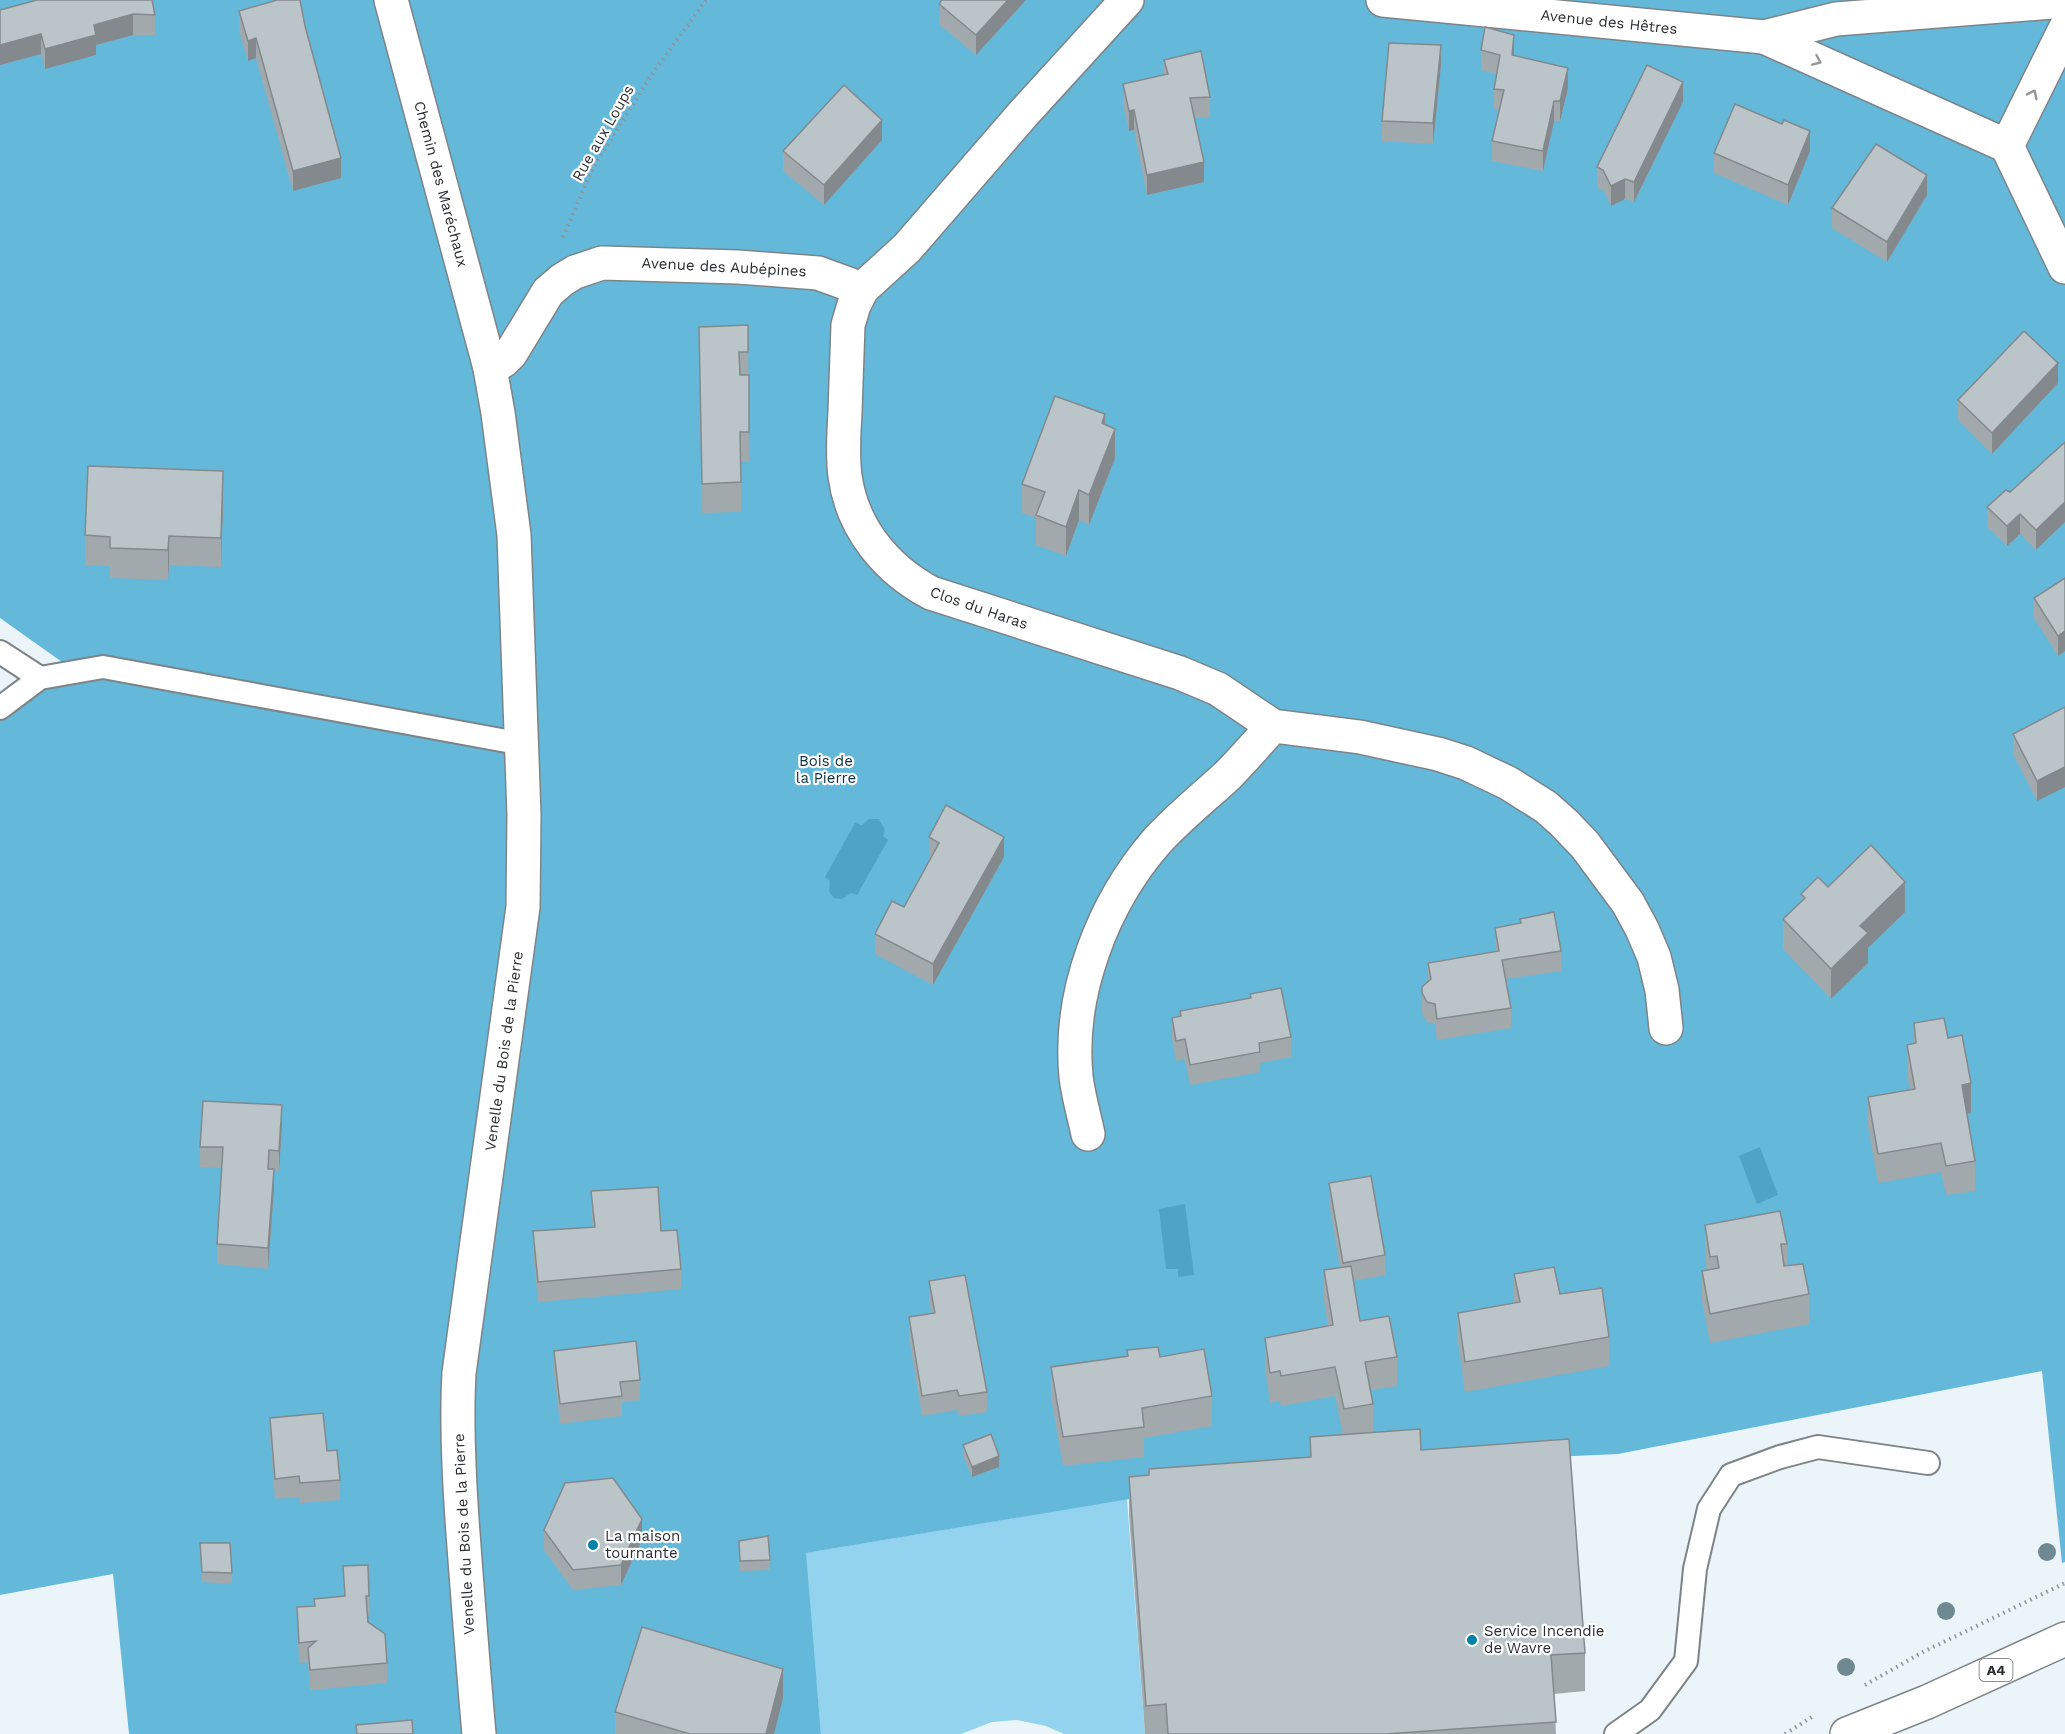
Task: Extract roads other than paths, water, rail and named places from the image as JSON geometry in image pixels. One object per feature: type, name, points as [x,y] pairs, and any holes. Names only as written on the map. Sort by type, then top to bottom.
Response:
[{"type":"main road","name":"Chemin des Maréchaux","points":[[391,0],[490,368]]},
{"type":"main road","points":[[862,289],[907,248],[1023,114],[1127,0]]},
{"type":"main road","name":"Avenue des Hêtres","points":[[1383,0],[1764,38],[2007,146]]},
{"type":"main road","name":"Avenue des Hêtres","points":[[1764,38],[1836,19],[2065,1]]},
{"type":"main road","points":[[2065,29],[2007,146],[2065,267]]},
{"type":"main road","name":"Avenue des Aubépines","points":[[490,368],[511,354],[548,292],[575,272],[602,263],[818,273],[862,289]]},
{"type":"main road","name":"Clos du Haras","points":[[862,289],[854,304],[848,325],[845,476],[855,513],[882,558],[914,584],[931,592],[1180,673],[1218,689],[1273,726],[1360,737],[1438,754],[1466,763],[1508,783],[1546,807],[1585,845],[1628,903],[1654,957],[1662,990],[1666,1028]]},
{"type":"main road","name":"Venelle du Bois de la Pierre","points":[[479,1734],[467,1599],[457,1402],[459,1372],[520,938],[524,849],[523,744],[514,535],[490,368]]},
{"type":"main road","points":[[1088,1134],[1076,1077],[1077,1021],[1085,980],[1109,914],[1156,843],[1227,775],[1273,726]]},
{"type":"main road","name":"A4","points":[[1847,1734],[1927,1702],[2065,1639]]},
{"type":"main road","name":"A4","points":[[1892,1734],[1927,1702]]},
{"type":"lane","points":[[0,652],[40,678]]},
{"type":"lane","points":[[0,708],[40,678],[103,667],[523,744]]},
{"type":"lane","points":[[1616,1734],[1650,1710],[1686,1661],[1695,1569],[1709,1509],[1731,1475],[1780,1456],[1818,1447],[1928,1463]]},
{"type":"place","name":"La maison tournante","points":[[593,1545]]},
{"type":"place","name":"Service Incendie de Wavre","points":[[1472,1640]]},
{"type":"park label","name":"Bois de la Pierre","points":[[826,770]]}]
